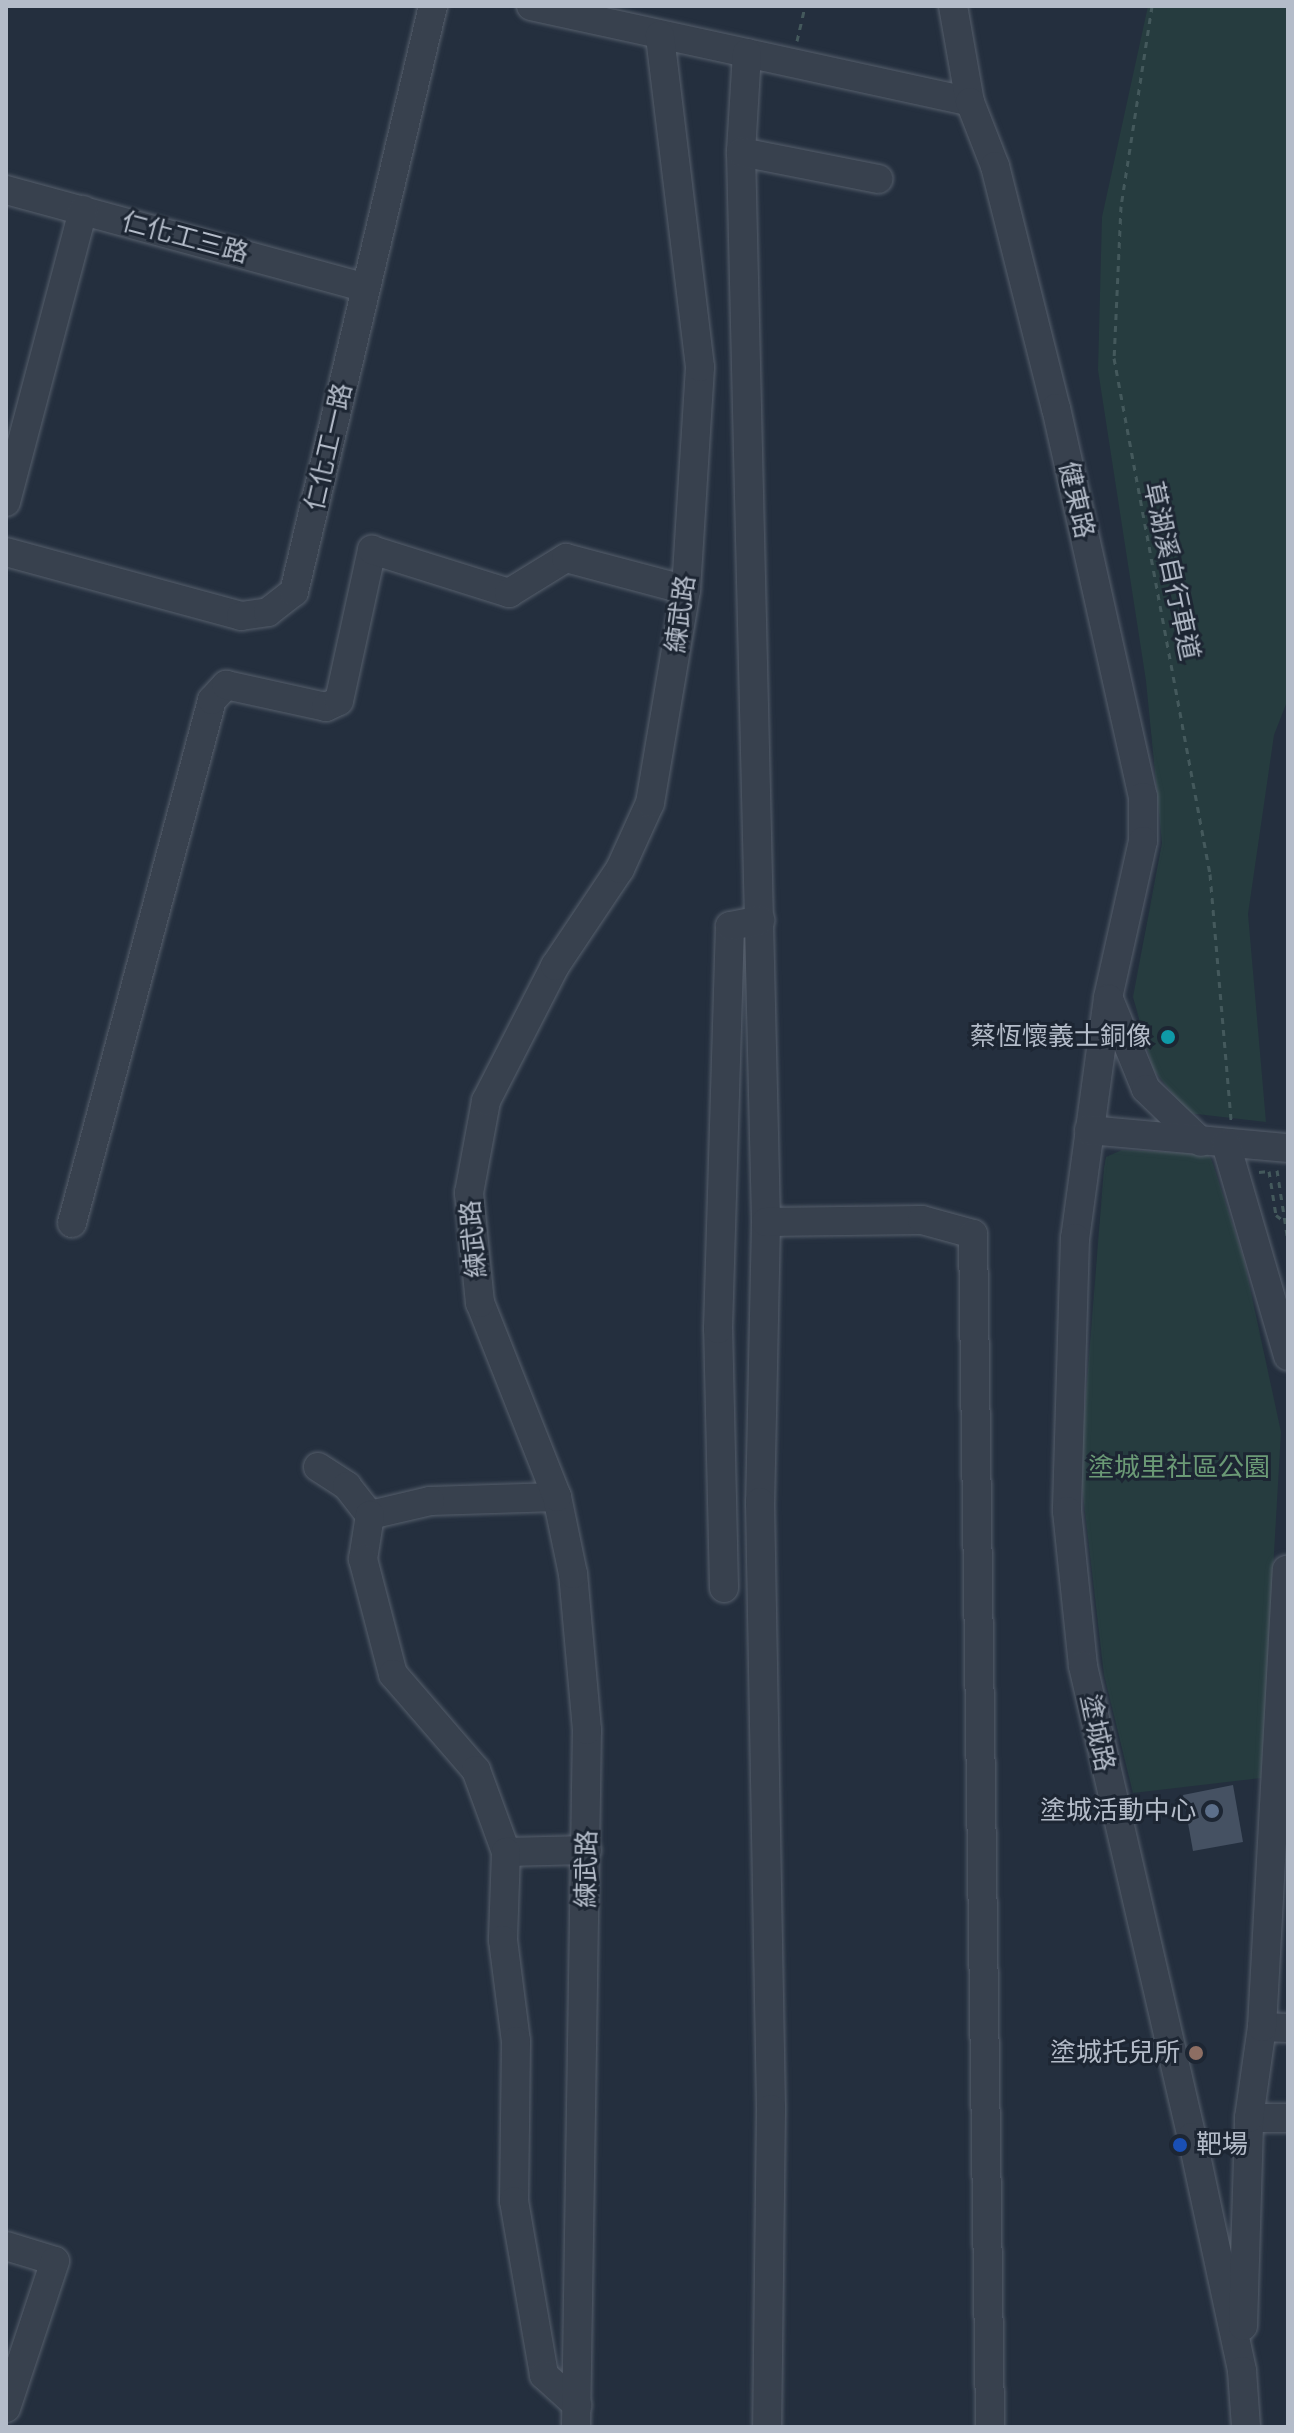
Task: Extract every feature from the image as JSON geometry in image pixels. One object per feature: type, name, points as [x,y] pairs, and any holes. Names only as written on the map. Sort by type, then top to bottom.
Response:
[{"type":"street","name":"仁化工一路","points":[[6,552],[241,616],[285,600],[301,571],[364,287],[433,6]]},
{"type":"street","points":[[531,6],[970,102]]},
{"type":"street","name":"健東路","points":[[953,6],[970,102],[1018,253],[1143,797],[1135,888],[1108,998],[1089,1130]]},
{"type":"street","name":"練武路","points":[[577,2416],[587,1730],[573,1574],[557,1497],[480,1303],[469,1193],[486,1101],[555,966],[620,869],[650,803],[686,590],[700,367],[660,35]]},
{"type":"street","points":[[747,53],[741,152],[766,1222],[760,1502],[771,2109],[767,2427]]},
{"type":"street","points":[[741,152],[878,179]]},
{"type":"street","name":"仁化工三路","points":[[6,190],[364,287]]},
{"type":"street","points":[[6,502],[83,210]]},
{"type":"street","points":[[72,1223],[212,700],[226,685],[326,707],[339,701],[372,550],[509,593],[566,558],[686,590]]},
{"type":"street","points":[[724,1588],[718,1329],[730,926],[760,920]]},
{"type":"street","points":[[1108,998],[1146,1089],[1224,1144],[1288,1356]]},
{"type":"street","points":[[1089,1130],[1224,1144],[1282,1159]]},
{"type":"street","name":"塗城路","points":[[1089,1130],[1075,1238],[1064,1461],[1083,1666],[1242,2371]]},
{"type":"street","points":[[766,1222],[922,1220],[973,1234],[990,2427]]},
{"type":"street","points":[[318,1467],[347,1486],[370,1515],[363,1559],[378,1637],[393,1674],[476,1770],[506,1852],[503,1940],[516,2041],[514,2201],[544,2375],[577,2416]]},
{"type":"street","points":[[370,1515],[430,1501],[557,1497]]},
{"type":"street","name":"塗城路","points":[[1246,2427],[1242,2371],[1249,2118],[1275,2027],[1287,1570]]},
{"type":"street","points":[[506,1852],[587,1850]]},
{"type":"street","points":[[1249,2118],[1288,2118]]},
{"type":"street","points":[[6,2246],[55,2261],[6,2408]]},
{"type":"path","points":[[792,64],[805,6]]},
{"type":"path","name":"草湖溪自行車道","points":[[1152,6],[1121,206],[1114,358],[1141,532],[1210,874],[1224,1144]]},
{"type":"path","points":[[1282,1159],[1284,1221],[1288,1241]]},
{"type":"path","points":[[1269,1171],[1276,1215],[1284,1221]]},
{"type":"green space","points":[[1148,6],[1288,6],[1288,699],[1274,735],[1248,914],[1266,1122],[1188,1113],[1153,1069],[1133,997],[1162,843],[1146,681],[1098,370],[1102,217]]},
{"type":"green space","name":"塗城里社區公園","points":[[1122,1150],[1208,1154],[1244,1260],[1281,1432],[1261,1778],[1133,1793],[1104,1675],[1080,1469],[1104,1168],[1106,1157]]},
{"type":"building","name":"塗城活動中心","points":[[1233,1785],[1243,1842],[1193,1851],[1183,1795]]},
{"type":"place","name":"蔡恆懷義士銅像","points":[[1168,1037]]},
{"type":"place","name":"塗城活動中心","points":[[1212,1811]]},
{"type":"place","name":"塗城托兒所","points":[[1196,2053]]},
{"type":"place","name":"靶場","points":[[1180,2145]]}]
